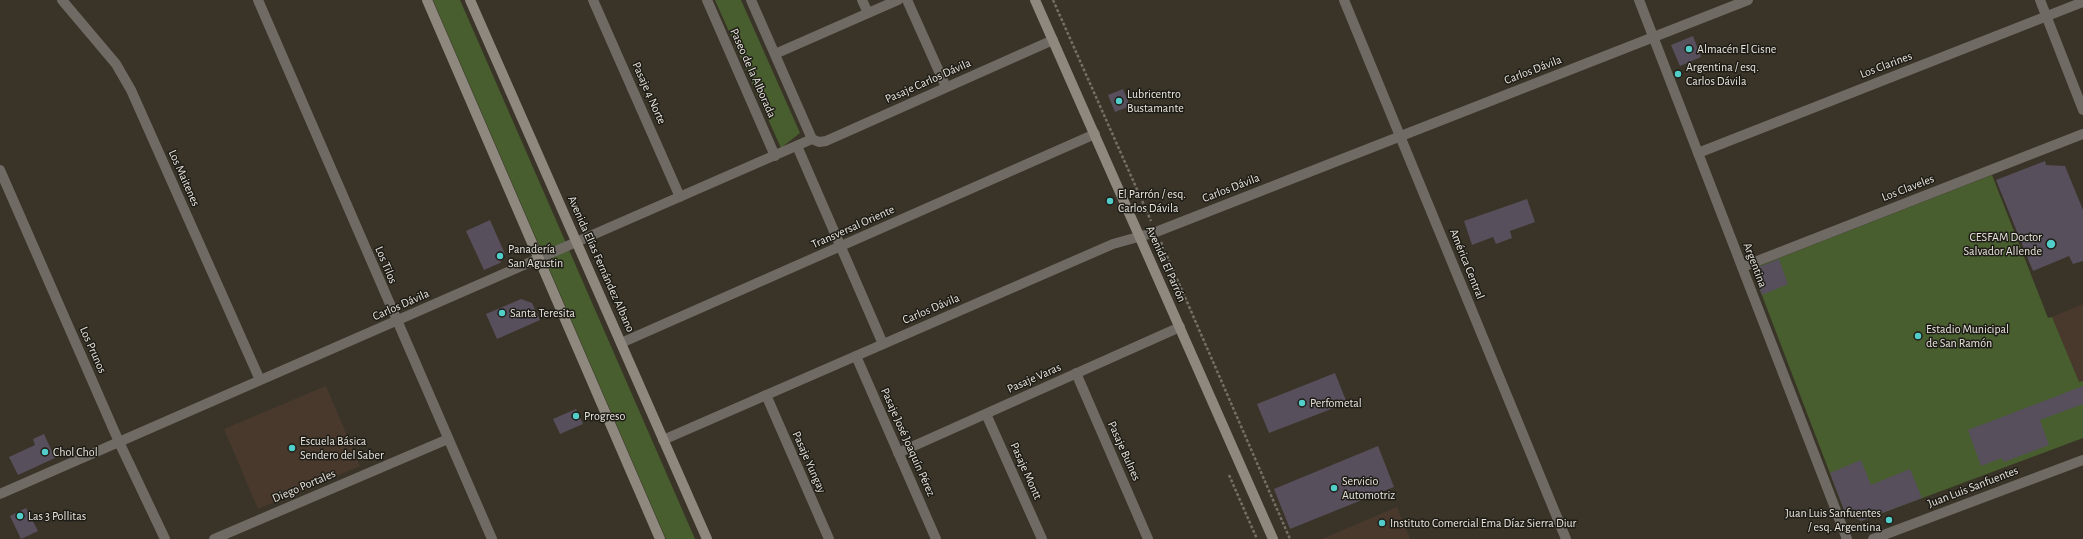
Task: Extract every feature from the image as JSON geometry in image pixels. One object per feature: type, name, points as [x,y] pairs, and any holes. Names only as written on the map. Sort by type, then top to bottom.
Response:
[{"type":"main road","points":[[427,0],[660,539]]},
{"type":"main road","name":"Avenida Elías Fernández Albano","points":[[470,0],[707,539]]},
{"type":"main road","name":"Avenida El Parrón","points":[[1035,0],[1273,539]]},
{"type":"street","name":"Los Maitenes","points":[[62,0],[116,64],[131,90],[260,380]]},
{"type":"street","name":"Los Tilos","points":[[258,0],[396,321],[492,539]]},
{"type":"street","name":"Pasaje 4 Norte","points":[[593,0],[680,197]]},
{"type":"street","name":"Paseo de la Alborada","points":[[707,0],[775,156]]},
{"type":"street","points":[[751,0],[812,139]]},
{"type":"street","points":[[862,0],[868,13]]},
{"type":"street","points":[[774,54],[898,0]]},
{"type":"street","points":[[907,0],[946,88]]},
{"type":"street","name":"América Central","points":[[1344,0],[1566,539]]},
{"type":"street","name":"Argentina","points":[[1639,0],[1847,539]]},
{"type":"street","name":"Carlos Dávila","points":[[663,440],[1113,244],[1156,232],[1400,135],[1748,0]]},
{"type":"street","points":[[2040,0],[2083,110]]},
{"type":"street","name":"Los Clarines","points":[[1698,153],[2083,2]]},
{"type":"street","name":"Pasaje Carlos Dávila","points":[[812,139],[819,142],[826,140],[1053,40]]},
{"type":"street","name":"Transversal Oriente","points":[[621,344],[1095,134]]},
{"type":"street","name":"Los Claveles","points":[[1742,267],[2083,134]]},
{"type":"street","name":"Carlos Dávila","points":[[0,494],[812,139]]},
{"type":"street","points":[[797,146],[883,344]]},
{"type":"street","name":"Los Prunos","points":[[0,170],[119,442],[165,539]]},
{"type":"street","name":"Pasaje Varas","points":[[898,453],[1180,327]]},
{"type":"street","name":"Pasaje José Joaquín Pérez","points":[[856,356],[936,539]]},
{"type":"street","name":"Pasaje Bulnes","points":[[1076,373],[1148,539]]},
{"type":"street","name":"Pasaje Yungay","points":[[766,395],[829,539]]},
{"type":"street","name":"Pasaje Montt","points":[[986,414],[1042,539]]},
{"type":"street","name":"Diego Portales","points":[[214,539],[448,439]]},
{"type":"street","name":"Juan Luis Sanfuentes","points":[[1873,539],[2083,460]]},
{"type":"path","points":[[1052,0],[1156,232],[1290,539]]},
{"type":"shaded area","points":[[2083,304],[2083,381],[2079,383],[2052,317]]},
{"type":"shaded area","name":"Escuela Básica Sendero del Saber","points":[[326,386],[360,466],[258,509],[224,429]]},
{"type":"shaded area","name":"Instituto Comercial Ema Díaz Sierra Diur","points":[[1397,507],[1410,539],[1322,539]]},
{"type":"green space","points":[[433,0],[460,0],[695,539],[666,539]]},
{"type":"green space","points":[[715,0],[741,0],[800,133],[781,148]]},
{"type":"green space","name":"Estadio Municipal de San Ramón","points":[[1992,175],[2048,318],[2052,317],[2079,382],[2083,381],[2083,438],[1861,521],[1844,510],[1755,277],[1759,266]]},
{"type":"building","points":[[1693,36],[1701,57],[1680,66],[1671,45]]},
{"type":"building","name":"Lubricentro Bustamante","points":[[1123,89],[1130,106],[1115,112],[1108,95]]},
{"type":"building","name":"CESFAM Doctor Salvador Allende","points":[[2045,161],[2046,165],[2065,166],[2083,210],[2083,261],[2073,264],[2069,256],[2033,271],[1996,180]]},
{"type":"building","points":[[1527,199],[1535,222],[1510,231],[1512,238],[1496,244],[1493,237],[1472,245],[1464,221]]},
{"type":"building","points":[[490,220],[505,254],[500,263],[484,270],[466,231]]},
{"type":"building","points":[[1779,259],[1788,284],[1762,295],[1755,277],[1759,267]]},
{"type":"building","points":[[521,299],[532,303],[540,320],[497,339],[486,314]]},
{"type":"building","name":"Perfometal","points":[[1335,373],[1347,403],[1269,433],[1257,404]]},
{"type":"building","points":[[2083,386],[2083,404],[2040,420],[2049,445],[2004,462],[2002,458],[1981,466],[1968,430]]},
{"type":"building","points":[[576,409],[583,424],[560,434],[553,419]]},
{"type":"building","points":[[44,434],[55,458],[18,475],[9,457],[35,445],[33,439]]},
{"type":"building","name":"Servicio Automotriz","points":[[1378,446],[1394,487],[1290,529],[1274,489]]},
{"type":"building","points":[[1861,460],[1871,485],[1910,469],[1922,498],[1861,521],[1844,510],[1830,473]]},
{"type":"building","points":[[26,508],[38,531],[21,539],[10,516]]},
{"type":"place","name":"Almacén El Cisne","points":[[1689,49]]},
{"type":"place","name":"Argentina / esq. Carlos Dávila","points":[[1678,74]]},
{"type":"place","name":"Lubricentro Bustamante","points":[[1119,101]]},
{"type":"place","name":"El Parrón / esq. Carlos Dávila","points":[[1110,201]]},
{"type":"place","name":"CESFAM Doctor Salvador Allende","points":[[2051,244]]},
{"type":"place","name":"Panadería San Agustin","points":[[500,256]]},
{"type":"place","name":"Santa Teresita","points":[[502,313]]},
{"type":"place","name":"Estadio Municipal de San Ramón","points":[[1918,336]]},
{"type":"place","name":"Perfometal","points":[[1302,403]]},
{"type":"place","name":"Progreso","points":[[576,416]]},
{"type":"place","name":"Escuela Básica Sendero del Saber","points":[[292,448]]},
{"type":"place","name":"Chol Chol","points":[[45,452]]},
{"type":"place","name":"Servicio Automotriz","points":[[1334,488]]},
{"type":"place","name":"Las 3 Pollitas","points":[[20,516]]},
{"type":"place","name":"Juan Luis Sanfuentes / esq. Argentina","points":[[1889,520]]},
{"type":"place","name":"Instituto Comercial Ema Díaz Sierra Diur","points":[[1382,523]]}]
